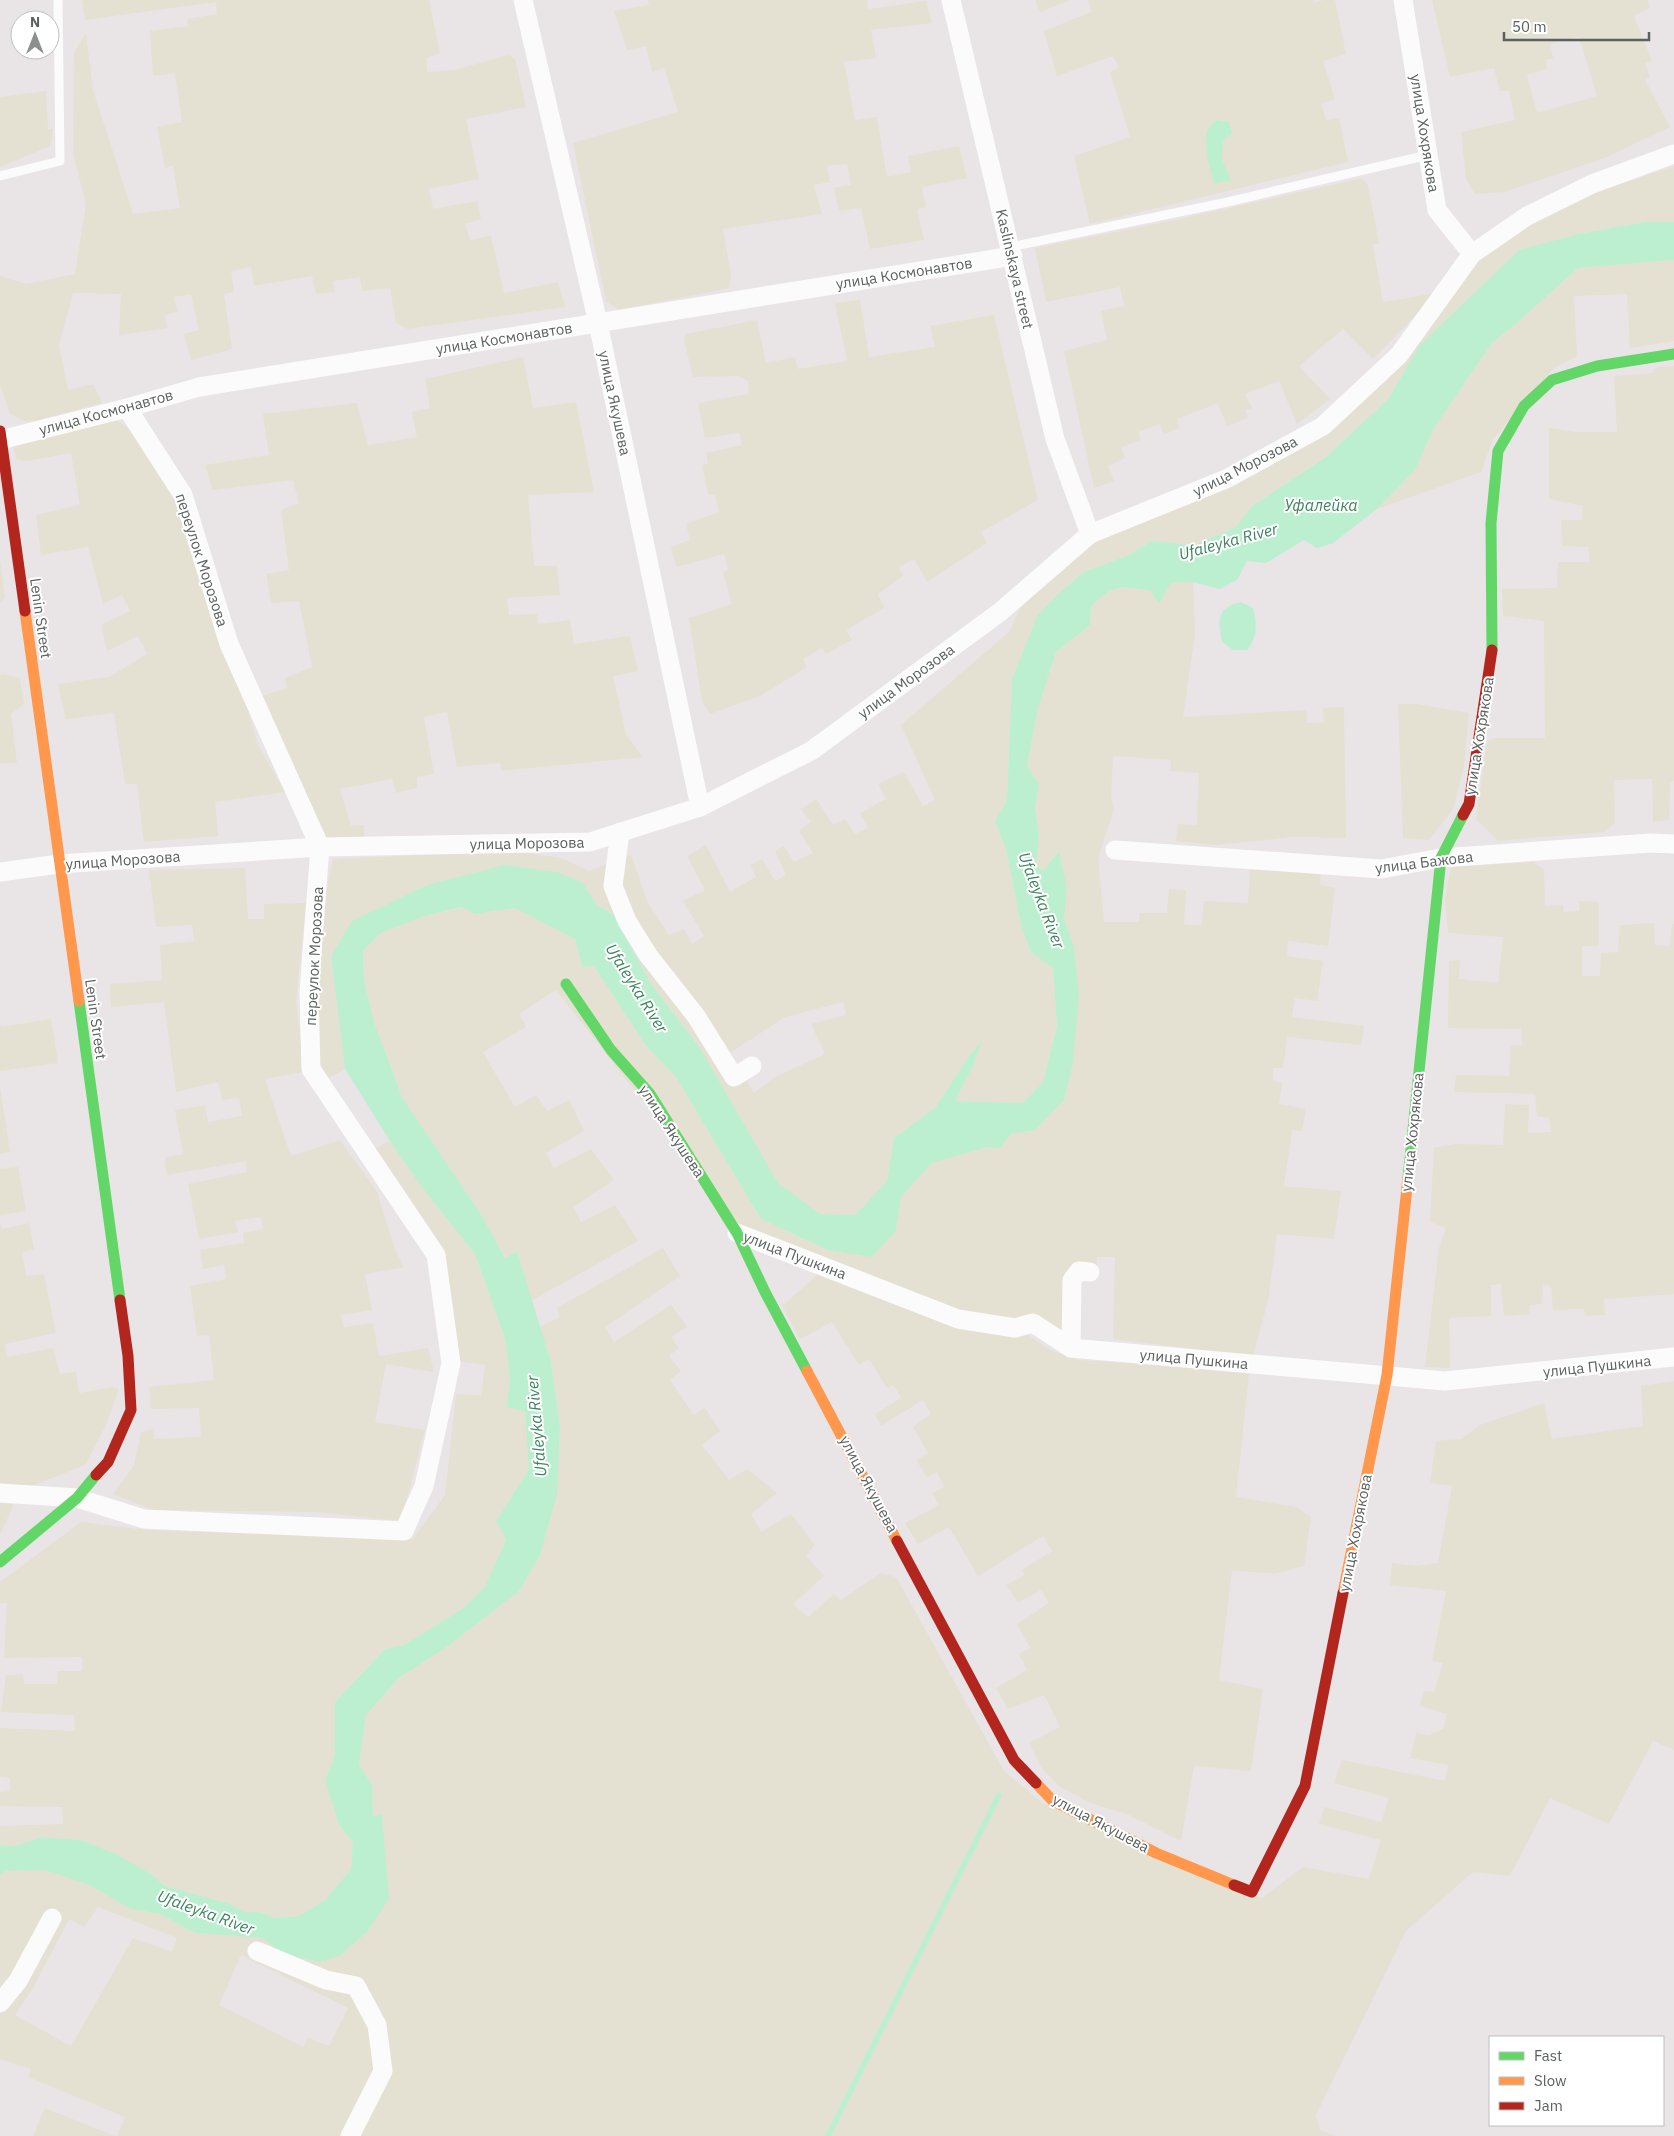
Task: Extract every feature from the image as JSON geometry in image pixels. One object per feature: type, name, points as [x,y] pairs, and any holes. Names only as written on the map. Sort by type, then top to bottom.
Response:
[{"type":"street","name":"улица Якушева","points":[[523,0],[598,323],[700,807]]},
{"type":"street","name":"Kaslinskaya street","points":[[951,0],[1055,439],[1090,534]]},
{"type":"street","name":"улица Хохрякова","points":[[1403,0],[1437,210],[1472,254]]},
{"type":"street","name":"улица Морозова","points":[[0,872],[59,864],[320,847],[590,842],[700,807],[811,751],[1000,612],[1090,534],[1226,479],[1323,426],[1399,355],[1472,254],[1527,216],[1592,184],[1674,154]]},
{"type":"street","name":"улица Космонавтов","points":[[1,437],[127,408],[199,387],[598,323],[1012,251]]},
{"type":"street","name":"улица Хохрякова","points":[[1252,1892],[1304,1786],[1387,1376],[1441,858],[1469,804],[1492,652],[1491,523],[1498,451],[1524,406],[1552,380],[1597,366],[1674,354]]},
{"type":"street","name":"переулок Морозова","points":[[77,1498],[144,1518],[404,1531],[424,1486],[451,1363],[436,1255],[311,1069],[309,992],[320,847],[229,644],[183,495],[127,408]]},
{"type":"street","name":"Lenin Street","points":[[0,1562],[77,1498],[108,1462],[131,1410],[128,1356],[1,437]]},
{"type":"street","points":[[620,832],[613,886],[627,920],[648,955],[696,1016],[734,1077],[752,1066]]},
{"type":"street","name":"улица Бажова","points":[[1115,850],[1381,869],[1441,858],[1674,844]]},
{"type":"street","name":"улица Якушева","points":[[566,984],[611,1050],[650,1094],[737,1233],[765,1292],[1014,1760],[1052,1800],[1156,1853],[1252,1892]]},
{"type":"street","name":"улица Пушкина","points":[[737,1233],[958,1319],[1015,1328],[1033,1323],[1071,1348],[1445,1381],[1674,1357]]},
{"type":"street","points":[[1071,1348],[1072,1280],[1079,1271],[1090,1272]]},
{"type":"street","points":[[0,1493],[77,1498]]},
{"type":"street","points":[[0,2003],[18,1981],[52,1918]]},
{"type":"street","points":[[257,1952],[326,1980],[356,1986],[377,2025],[383,2071],[350,2136]]},
{"type":"lane","points":[[0,176],[60,161],[58,0]]},
{"type":"lane","points":[[1012,251],[1428,155]]},
{"type":"shaded area","points":[[82,0],[429,0],[440,53],[426,58],[427,72],[454,70],[509,55],[515,59],[526,107],[466,119],[479,179],[429,189],[433,209],[477,201],[481,219],[465,224],[470,240],[491,236],[504,293],[558,282],[565,307],[407,329],[396,323],[390,288],[362,291],[360,277],[333,281],[335,292],[316,294],[312,276],[254,286],[251,267],[231,271],[234,292],[224,294],[232,349],[191,360],[184,334],[199,330],[191,294],[174,297],[178,312],[165,315],[167,328],[119,335],[121,294],[73,293],[59,345],[68,390],[93,384],[102,403],[40,420],[24,421],[10,414],[0,385],[0,276],[26,284],[75,274],[86,204],[73,153],[74,53],[86,33],[93,90],[133,214],[180,208],[173,166],[165,168],[157,127],[182,122],[175,73],[153,76],[150,31],[188,26],[187,19],[217,14],[216,2],[85,20]]},
{"type":"shaded area","points":[[648,0],[867,0],[868,9],[926,1],[932,23],[871,30],[876,58],[844,62],[855,120],[877,117],[887,177],[911,172],[908,156],[959,146],[967,178],[922,187],[926,207],[917,209],[924,240],[870,249],[861,208],[839,211],[834,188],[851,185],[847,164],[827,166],[830,182],[814,185],[822,214],[723,229],[731,275],[729,288],[619,310],[606,301],[573,143],[678,112],[664,68],[652,72],[646,46],[627,50],[614,11],[649,5]]},
{"type":"shaded area","points":[[1035,0],[1071,0],[1040,12]]},
{"type":"shaded area","points":[[1088,0],[1313,0],[1314,3],[1323,0],[1335,0],[1346,54],[1323,61],[1335,99],[1321,104],[1326,120],[1339,118],[1348,162],[1090,224],[1074,156],[1130,137],[1110,72],[1119,67],[1113,56],[1057,76],[1044,31],[1091,12]]},
{"type":"shaded area","points":[[1432,0],[1647,0],[1650,8],[1634,16],[1652,61],[1645,63],[1650,77],[1645,80],[1670,127],[1607,157],[1505,192],[1475,194],[1466,179],[1461,132],[1515,120],[1509,91],[1500,91],[1494,68],[1450,77]],"holes":[[[1579,37],[1597,96],[1537,113],[1527,75],[1547,69],[1546,60],[1553,58],[1550,44]]]},
{"type":"shaded area","points":[[46,91],[48,129],[53,129],[50,146],[0,167],[0,97]]},
{"type":"shaded area","points":[[1674,166],[1674,222],[1645,222],[1578,234],[1420,345],[1388,399],[1326,457],[1252,506],[1236,527],[1195,545],[1152,541],[1129,555],[1084,572],[1012,679],[1007,800],[995,821],[1006,849],[1021,925],[1031,952],[1053,967],[1057,1027],[1043,1082],[1023,1103],[955,1101],[974,1064],[981,1043],[967,1059],[935,1108],[894,1138],[887,1181],[855,1215],[820,1214],[777,1183],[700,1048],[650,982],[613,914],[597,905],[583,883],[504,865],[331,956],[345,1069],[329,1078],[319,1063],[319,970],[327,888],[333,859],[512,851],[561,858],[589,871],[631,855],[648,903],[669,935],[684,929],[692,944],[704,936],[683,901],[705,890],[687,856],[706,845],[730,892],[756,877],[750,865],[762,859],[775,881],[786,875],[775,851],[784,846],[794,862],[813,853],[799,831],[811,822],[801,809],[816,799],[833,825],[845,819],[855,834],[868,828],[860,813],[886,799],[878,784],[904,772],[923,806],[935,800],[901,725],[1009,632],[1021,607],[1092,541],[1325,432],[1479,256],[1514,234],[1590,194]],"holes":[[[843,1002],[846,1015],[811,1024],[825,1054],[775,1077],[754,1093],[730,1053],[785,1017]]]},
{"type":"shaded area","points":[[1362,178],[1368,186],[1379,243],[1373,245],[1383,302],[1437,293],[1373,359],[1343,329],[1299,366],[1330,399],[1297,424],[1279,381],[1245,394],[1252,408],[1245,410],[1248,418],[1227,426],[1218,403],[1177,419],[1179,428],[1164,434],[1160,424],[1138,432],[1141,440],[1121,447],[1125,458],[1108,466],[1114,481],[1094,488],[1064,351],[1107,340],[1101,311],[1124,306],[1120,287],[1046,302],[1035,248],[1166,222]]},
{"type":"shaded area","points":[[1674,260],[1674,341],[1630,348],[1627,294],[1574,296],[1577,356],[1553,369],[1493,439],[1481,472],[1377,509],[1415,470],[1434,428],[1492,343],[1578,268]]},
{"type":"shaded area","points":[[860,300],[869,357],[935,347],[930,326],[994,315],[1038,500],[981,532],[987,543],[927,582],[914,559],[899,567],[903,576],[878,594],[884,608],[846,630],[852,640],[826,654],[822,648],[803,659],[807,667],[760,696],[710,714],[702,701],[689,618],[732,604],[723,572],[728,570],[724,554],[676,567],[671,547],[690,540],[686,524],[719,512],[715,495],[708,494],[702,465],[708,464],[706,453],[742,445],[739,433],[705,438],[698,403],[749,394],[748,381],[738,376],[693,377],[684,340],[686,334],[757,320],[766,363],[795,357],[798,369],[847,361],[835,303]]},
{"type":"shaded area","points":[[523,357],[533,408],[576,402],[594,492],[528,495],[534,566],[557,566],[560,595],[507,598],[509,615],[537,614],[538,624],[570,620],[574,644],[630,636],[638,671],[613,676],[626,735],[643,757],[501,771],[500,763],[457,767],[447,712],[424,717],[434,774],[417,777],[417,788],[396,793],[392,779],[340,789],[351,826],[364,825],[364,840],[326,841],[262,696],[287,688],[285,678],[312,667],[299,601],[271,603],[266,574],[289,570],[281,510],[299,503],[293,480],[213,490],[205,465],[269,455],[263,414],[357,403],[368,445],[417,437],[412,412],[430,408],[425,379]]},
{"type":"shaded area","points":[[1674,366],[1674,781],[1670,782],[1669,820],[1653,822],[1652,779],[1614,780],[1615,823],[1604,832],[1498,841],[1476,819],[1487,742],[1495,738],[1545,738],[1544,621],[1503,616],[1502,589],[1557,588],[1558,562],[1590,562],[1588,547],[1562,546],[1561,520],[1582,520],[1583,506],[1549,499],[1549,428],[1576,432],[1617,432],[1614,376],[1652,373],[1657,367]]},
{"type":"shaded area","points":[[116,419],[142,440],[176,500],[247,706],[257,743],[285,792],[215,802],[218,836],[144,842],[137,784],[125,784],[114,713],[66,719],[58,684],[109,677],[147,654],[138,636],[107,651],[101,625],[130,611],[122,595],[103,604],[88,547],[41,555],[36,515],[80,505],[71,453],[27,461],[17,460],[12,444]]},
{"type":"shaded area","points":[[0,561],[5,598],[0,602]]},
{"type":"shaded area","points":[[1193,582],[1195,634],[1183,717],[1306,710],[1307,723],[1324,722],[1323,708],[1344,707],[1346,838],[1293,837],[1216,845],[1176,841],[1178,824],[1197,825],[1199,773],[1170,771],[1171,760],[1113,756],[1111,796],[1114,809],[1098,858],[1104,922],[1139,922],[1139,913],[1167,913],[1169,889],[1186,890],[1184,924],[1201,926],[1204,901],[1248,903],[1250,868],[1321,871],[1320,885],[1335,888],[1328,946],[1288,941],[1287,956],[1323,961],[1317,1001],[1295,998],[1292,1017],[1364,1026],[1361,1045],[1287,1037],[1283,1068],[1273,1068],[1273,1081],[1282,1083],[1279,1104],[1306,1109],[1302,1131],[1292,1130],[1284,1186],[1341,1191],[1334,1239],[1277,1234],[1268,1301],[1253,1356],[1113,1339],[1115,1257],[1097,1257],[1096,1278],[1079,1279],[1078,1339],[1034,1318],[1014,1321],[957,1312],[742,1227],[556,990],[519,1014],[526,1027],[483,1052],[515,1107],[536,1095],[547,1111],[569,1100],[584,1131],[546,1153],[554,1168],[591,1149],[614,1180],[573,1207],[581,1222],[615,1205],[638,1241],[531,1301],[517,1251],[505,1258],[482,1216],[402,1097],[374,1022],[364,980],[363,951],[381,933],[421,917],[462,907],[476,914],[515,908],[575,939],[582,967],[594,966],[646,1046],[676,1077],[761,1219],[828,1250],[896,1231],[901,1197],[932,1163],[987,1147],[1000,1147],[1011,1134],[1035,1130],[1074,947],[1064,919],[1067,888],[1058,851],[1043,872],[1036,865],[1039,837],[1035,807],[1039,784],[1027,766],[1038,708],[1056,652],[1090,625],[1091,607],[1113,590],[1132,588],[1151,591],[1159,604],[1171,583]]},
{"type":"shaded area","points":[[0,675],[20,678],[24,704],[11,714],[17,762],[0,764]]},
{"type":"shaded area","points":[[1398,704],[1417,704],[1469,713],[1464,765],[1453,809],[1429,840],[1403,838]]},
{"type":"shaded area","points":[[1533,862],[1544,870],[1545,906],[1563,905],[1563,912],[1579,911],[1579,901],[1599,902],[1599,946],[1582,946],[1582,976],[1600,976],[1601,953],[1618,952],[1620,925],[1654,923],[1655,945],[1670,946],[1672,924],[1674,924],[1674,1294],[1604,1299],[1605,1315],[1585,1316],[1584,1309],[1553,1310],[1551,1286],[1543,1285],[1542,1304],[1530,1305],[1529,1314],[1504,1316],[1501,1284],[1491,1285],[1491,1316],[1449,1318],[1450,1368],[1425,1367],[1439,1248],[1446,1228],[1430,1222],[1434,1148],[1455,1144],[1503,1145],[1505,1104],[1529,1105],[1528,1133],[1551,1132],[1549,1118],[1537,1116],[1535,1094],[1454,1092],[1456,1075],[1509,1076],[1511,1046],[1522,1045],[1521,1029],[1448,1028],[1449,961],[1460,960],[1459,979],[1498,983],[1503,937],[1448,933],[1445,899],[1451,867]]},
{"type":"shaded area","points":[[245,868],[248,919],[264,919],[264,904],[306,903],[296,1001],[304,1072],[265,1079],[291,1156],[340,1140],[377,1192],[395,1249],[404,1267],[365,1274],[372,1310],[341,1315],[344,1327],[373,1323],[379,1356],[428,1348],[434,1372],[386,1364],[375,1422],[425,1430],[401,1521],[317,1512],[153,1510],[113,1494],[134,1465],[141,1432],[153,1429],[154,1439],[201,1437],[199,1408],[151,1409],[149,1387],[214,1380],[209,1335],[197,1336],[190,1286],[226,1279],[224,1265],[203,1269],[200,1250],[244,1243],[243,1233],[263,1229],[261,1217],[235,1221],[238,1232],[199,1239],[188,1184],[247,1172],[246,1161],[167,1175],[165,1157],[183,1154],[175,1110],[205,1105],[208,1122],[242,1116],[239,1098],[222,1100],[218,1082],[176,1092],[164,1002],[111,1007],[110,984],[162,980],[160,945],[194,941],[192,925],[156,927],[149,870]]},
{"type":"shaded area","points":[[51,1019],[58,1063],[0,1071],[0,1024],[1,1027]]},
{"type":"shaded area","points":[[0,1086],[10,1152],[0,1154]]},
{"type":"shaded area","points":[[390,1141],[420,1185],[475,1254],[506,1342],[510,1382],[506,1407],[525,1410],[529,1469],[496,1521],[506,1540],[484,1588],[462,1609],[404,1645],[385,1649],[335,1702],[335,1755],[325,1780],[339,1825],[353,1842],[351,1869],[325,1900],[299,1916],[275,1918],[260,1912],[244,1912],[230,1904],[165,1886],[151,1874],[116,1854],[81,1840],[42,1837],[15,1846],[0,1845],[0,1826],[63,1824],[62,1807],[0,1806],[0,1792],[10,1791],[10,1778],[0,1777],[0,1728],[75,1731],[74,1715],[1,1712],[6,1675],[23,1674],[24,1684],[57,1684],[58,1671],[82,1671],[82,1657],[4,1658],[7,1603],[0,1603],[0,1582],[81,1522],[146,1530],[413,1539],[445,1495],[456,1394],[481,1395],[485,1365],[458,1361],[443,1254],[374,1149]]},
{"type":"shaded area","points":[[18,1167],[26,1211],[0,1215],[0,1169]]},
{"type":"shaded area","points":[[29,1223],[34,1249],[22,1252],[26,1276],[44,1274],[56,1333],[5,1344],[7,1357],[53,1348],[60,1374],[76,1372],[79,1393],[113,1387],[119,1389],[106,1425],[85,1465],[24,1489],[0,1487],[0,1224],[2,1229]]},
{"type":"shaded area","points":[[663,1248],[680,1276],[605,1327],[614,1342],[671,1305],[687,1327],[671,1337],[679,1348],[669,1356],[681,1371],[670,1380],[694,1415],[705,1408],[720,1431],[702,1445],[729,1480],[747,1469],[777,1493],[751,1514],[761,1532],[791,1514],[815,1545],[806,1556],[824,1576],[793,1604],[808,1617],[834,1594],[841,1600],[881,1573],[896,1577],[1004,1771],[1043,1803],[1262,1898],[1303,1867],[1369,1879],[1381,1840],[1319,1824],[1324,1807],[1381,1822],[1389,1798],[1334,1783],[1342,1760],[1445,1781],[1448,1765],[1410,1758],[1416,1733],[1429,1735],[1443,1729],[1447,1714],[1420,1706],[1424,1691],[1434,1692],[1443,1663],[1432,1661],[1446,1591],[1390,1585],[1392,1563],[1417,1566],[1438,1563],[1452,1486],[1430,1483],[1436,1441],[1461,1439],[1480,1425],[1544,1403],[1552,1439],[1643,1426],[1641,1386],[1674,1381],[1674,1750],[1653,1741],[1609,1824],[1550,1798],[1510,1876],[1473,1872],[1406,1931],[1316,2115],[1320,2130],[1336,2136],[117,2136],[125,2117],[28,2077],[31,2069],[0,2059],[0,1875],[6,1871],[45,1870],[89,1885],[131,1909],[160,1914],[195,1933],[263,1938],[283,1954],[319,1962],[382,1814],[373,1816],[372,1785],[359,1764],[366,1715],[399,1678],[448,1646],[519,1591],[540,1555],[557,1495],[560,1426],[551,1362],[540,1327],[560,1317],[557,1308]],"holes":[[[98,1907],[177,1938],[172,1952],[133,1938],[71,2046],[15,2015],[34,1986],[69,1919],[84,1927]],[[241,1955],[348,2008],[329,2046],[308,2038],[303,2047],[219,2005]]]},
{"type":"shaded area","points":[[821,1272],[1008,1335],[1028,1335],[1052,1351],[1079,1360],[1159,1365],[1249,1374],[1236,1497],[1296,1507],[1311,1517],[1304,1566],[1275,1574],[1232,1570],[1219,1680],[1263,1689],[1251,1771],[1194,1766],[1181,1841],[1127,1814],[1090,1803],[1060,1787],[1041,1767],[1029,1743],[1060,1727],[1044,1695],[1008,1709],[996,1688],[1027,1670],[1019,1654],[1030,1648],[1017,1624],[1049,1603],[1041,1590],[1018,1602],[1006,1585],[1025,1575],[1022,1570],[1052,1551],[1043,1536],[978,1576],[949,1527],[918,1544],[905,1523],[939,1505],[932,1493],[944,1487],[937,1472],[927,1477],[916,1460],[928,1453],[913,1427],[931,1414],[923,1400],[881,1426],[875,1414],[901,1398],[894,1385],[887,1388],[869,1359],[859,1365],[832,1322],[800,1339],[782,1306]]},
{"type":"shaded area","points":[[0,1503],[14,1504],[0,1535]]},
{"type":"shaded area","points":[[45,2108],[115,2136],[33,2136]]},
{"type":"water","points":[[1216,120],[1229,122],[1232,133],[1223,141],[1222,160],[1231,180],[1214,184],[1207,157],[1206,132]]},
{"type":"water","name":"Уфалейка","points":[[1645,222],[1674,222],[1674,260],[1578,268],[1492,343],[1434,428],[1415,470],[1377,509],[1333,543],[1317,548],[1304,540],[1266,563],[1247,561],[1237,580],[1220,589],[1193,582],[1171,583],[1159,604],[1151,591],[1132,588],[1112,590],[1091,607],[1090,625],[1056,652],[1038,708],[1027,766],[1039,784],[1035,807],[1039,837],[1036,865],[1043,871],[1059,851],[1067,888],[1064,919],[1074,947],[1079,997],[1073,1063],[1064,1100],[1035,1130],[1011,1134],[1000,1148],[987,1147],[932,1163],[901,1197],[896,1231],[872,1257],[828,1250],[761,1219],[676,1077],[646,1046],[594,966],[582,967],[575,939],[515,908],[476,914],[461,907],[421,917],[381,933],[363,951],[364,980],[374,1022],[402,1097],[482,1216],[505,1258],[517,1251],[551,1362],[560,1426],[557,1495],[540,1555],[519,1591],[448,1646],[399,1678],[366,1715],[359,1764],[372,1785],[373,1816],[382,1814],[389,1899],[367,1932],[339,1956],[319,1962],[283,1954],[263,1938],[195,1933],[160,1914],[131,1909],[89,1885],[45,1870],[6,1871],[0,1875],[0,1845],[15,1846],[42,1837],[81,1840],[116,1854],[151,1874],[165,1886],[230,1904],[244,1912],[260,1912],[275,1918],[299,1916],[325,1900],[351,1869],[353,1842],[339,1825],[325,1780],[335,1755],[335,1702],[385,1649],[404,1645],[462,1609],[484,1588],[506,1540],[496,1521],[529,1469],[525,1411],[506,1407],[510,1382],[506,1342],[475,1254],[420,1185],[345,1069],[331,956],[352,921],[427,885],[504,865],[557,872],[583,883],[597,905],[613,914],[650,982],[700,1048],[778,1183],[820,1214],[855,1215],[887,1181],[894,1138],[935,1108],[967,1059],[982,1041],[974,1064],[955,1101],[1023,1103],[1043,1082],[1057,1027],[1053,968],[1031,952],[1021,925],[1006,849],[995,821],[1007,800],[1012,679],[1037,616],[1055,597],[1084,572],[1129,555],[1152,541],[1195,545],[1236,527],[1252,506],[1326,457],[1388,399],[1420,345],[1519,250],[1578,234]]},
{"type":"water","points":[[1241,602],[1253,608],[1256,630],[1251,645],[1247,650],[1233,650],[1222,642],[1220,621],[1223,611]]},
{"type":"waterway","points":[[828,2136],[999,1795]]},
{"type":"traffic: fast","points":[[1492,650],[1491,523],[1498,451],[1524,406],[1552,380],[1597,366],[1674,354]]},
{"type":"traffic: fast","points":[[1408,1178],[1441,858],[1463,815]]},
{"type":"traffic: fast","points":[[566,984],[611,1050],[650,1094],[737,1233],[765,1292],[807,1371]]},
{"type":"traffic: fast","points":[[79,1001],[120,1300]]},
{"type":"traffic: fast","points":[[0,1562],[77,1498],[96,1475]]},
{"type":"traffic: slow","points":[[25,611],[79,1001]]},
{"type":"traffic: slow","points":[[1343,1593],[1387,1375],[1408,1178]]},
{"type":"traffic: slow","points":[[807,1371],[897,1541]]},
{"type":"traffic: slow","points":[[1036,1783],[1052,1800],[1156,1853],[1234,1885]]},
{"type":"traffic: jam","points":[[0,431],[25,611]]},
{"type":"traffic: jam","points":[[1463,815],[1469,804],[1492,650]]},
{"type":"traffic: jam","points":[[96,1475],[108,1462],[131,1410],[128,1356],[120,1300]]},
{"type":"traffic: jam","points":[[897,1541],[1014,1760],[1036,1783]]},
{"type":"traffic: jam","points":[[1234,1885],[1252,1892],[1305,1786],[1343,1593]]},
{"type":"water label","name":"Ufaleyka River","points":[[1228,541]]},
{"type":"water label","name":"Ufaleyka River","points":[[1042,900]]},
{"type":"water label","name":"Ufaleyka River","points":[[637,988]]},
{"type":"water label","name":"Ufaleyka River","points":[[536,1426]]},
{"type":"water label","name":"Ufaleyka River","points":[[206,1912]]}]
